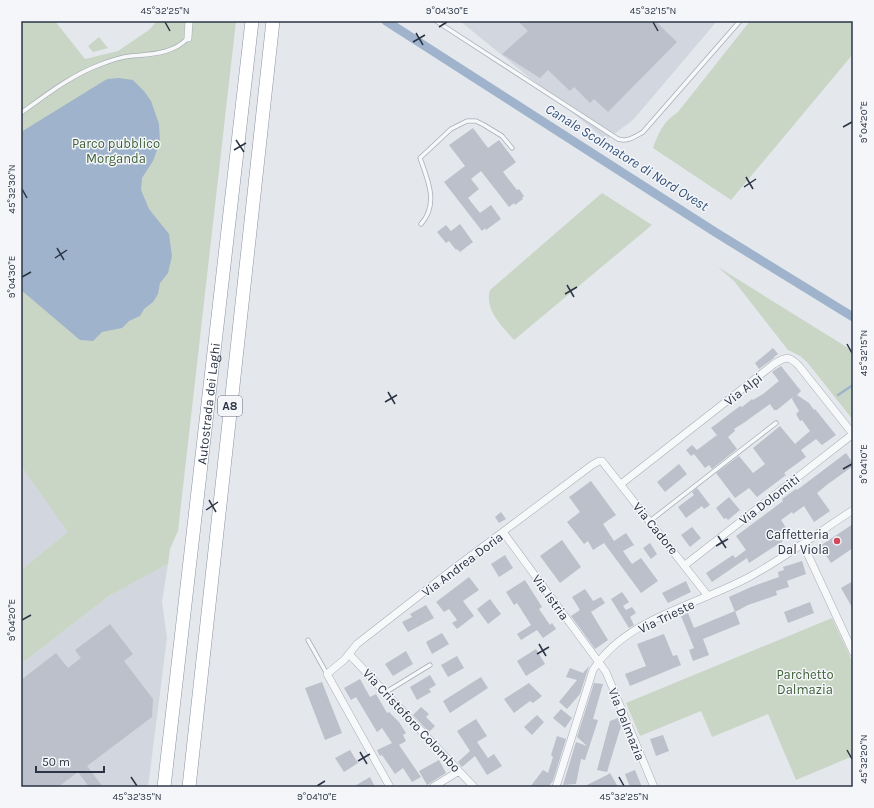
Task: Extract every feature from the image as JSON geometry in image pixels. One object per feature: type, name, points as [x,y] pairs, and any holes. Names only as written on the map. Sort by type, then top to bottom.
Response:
[{"type":"highway","name":"Autostrada dei Laghi","points":[[164,787],[252,21]]},
{"type":"highway","name":"Autostrada dei Laghi","points":[[189,787],[272,21]]},
{"type":"street","points":[[188,38],[189,21]]},
{"type":"street","name":"Via Alpi","points":[[621,484],[774,364],[788,357],[793,359],[799,366],[853,434]]},
{"type":"street","name":"Via Dolomiti","points":[[685,565],[853,434]]},
{"type":"street","name":"Via Cadore","points":[[602,461],[708,596]]},
{"type":"street","name":"Via Andrea Doria","points":[[327,674],[363,640],[452,570],[592,465],[602,461]]},
{"type":"street","name":"Via Trieste","points":[[556,787],[593,670],[613,645],[641,627],[751,576],[803,544],[853,510]]},
{"type":"street","name":"Via Istria","points":[[503,532],[598,662]]},
{"type":"street","points":[[803,544],[853,652]]},
{"type":"street","name":"Via Cristoforo Colombo","points":[[349,654],[474,787]]},
{"type":"street","name":"Via Dalmazia","points":[[598,662],[606,672],[612,685],[654,787]]},
{"type":"street","points":[[327,674],[390,787]]},
{"type":"street","points":[[433,787],[459,770]]},
{"type":"lane","points":[[436,21],[618,139],[624,141],[643,132],[740,21]]},
{"type":"lane","points":[[21,113],[66,81],[80,73],[114,60],[130,56],[164,52],[182,43],[188,38]]},
{"type":"lane","points":[[421,224],[431,206],[430,184],[420,158],[451,129],[467,121],[476,121],[502,136],[512,148]]},
{"type":"lane","points":[[650,521],[776,423]]},
{"type":"lane","points":[[308,640],[327,674]]},
{"type":"lane","points":[[386,692],[430,665]]},
{"type":"shaded area","points":[[460,21],[717,21],[633,120],[606,140]]},
{"type":"shaded area","points":[[21,466],[69,532],[21,570]]},
{"type":"shaded area","points":[[168,564],[162,602],[167,638],[148,787],[21,787],[21,664],[109,596]]},
{"type":"green space","name":"Parco pubblico Morganda","points":[[21,21],[55,21],[85,59],[118,51],[149,30],[157,21],[236,21],[178,531],[170,549],[168,564],[109,596],[21,664],[21,570],[68,532],[21,466]]},
{"type":"green space","points":[[750,21],[853,21],[853,54],[731,200],[653,148],[665,124],[678,112]]},
{"type":"green space","points":[[99,37],[108,48],[93,52],[88,46]]},
{"type":"green space","points":[[602,193],[652,225],[514,340],[495,317],[492,311],[489,297],[490,290]]},
{"type":"green space","points":[[718,267],[853,351],[853,420],[807,362],[800,356],[788,350],[734,281]]},
{"type":"green space","name":"Parchetto Dalmazia","points":[[832,618],[853,663],[853,756],[796,780],[768,714],[712,737],[701,711],[640,736],[626,703]]},
{"type":"water","points":[[119,78],[133,80],[144,91],[151,101],[159,124],[160,142],[153,161],[142,178],[141,190],[149,209],[169,234],[172,256],[168,273],[160,283],[158,294],[153,302],[144,309],[140,316],[129,321],[122,328],[102,332],[93,341],[80,340],[21,290],[21,132],[107,79]]},
{"type":"building","points":[[518,21],[655,21],[677,42],[608,112],[594,99],[590,103],[574,87],[570,91],[548,70],[540,78],[502,54],[528,31]]},
{"type":"building","points":[[473,128],[488,148],[499,140],[516,162],[503,172],[517,190],[519,189],[524,196],[522,198],[523,199],[515,205],[514,203],[509,207],[481,171],[471,179],[479,189],[468,198],[480,213],[491,205],[501,219],[486,230],[485,228],[482,231],[444,182],[465,166],[449,145]]},
{"type":"building","points":[[460,224],[473,242],[460,252],[457,249],[456,250],[449,241],[446,243],[437,232],[446,225],[451,231]]},
{"type":"building","points":[[773,348],[778,354],[759,369],[755,363]]},
{"type":"building","points":[[781,366],[801,391],[797,395],[809,403],[814,410],[815,409],[836,435],[822,445],[816,439],[801,450],[806,457],[784,473],[786,475],[757,497],[749,488],[735,498],[716,473],[739,456],[753,473],[765,464],[753,448],[780,426],[795,444],[810,431],[802,420],[800,421],[796,414],[799,411],[792,399],[793,397],[777,410],[774,410],[770,404],[734,429],[735,431],[728,437],[737,449],[712,469],[709,465],[705,468],[694,454],[691,456],[686,450],[692,445],[697,450],[717,435],[711,428],[740,406],[742,407],[752,399],[753,400],[763,394],[779,381],[772,372]]},
{"type":"building","points":[[846,453],[853,463],[853,466],[817,493],[830,511],[814,522],[804,506],[793,514],[792,512],[781,520],[786,528],[778,533],[783,541],[749,563],[747,558],[712,582],[706,573],[733,555],[735,558],[746,550],[736,536],[783,501],[782,499],[796,489],[797,490]]},
{"type":"building","points":[[679,464],[687,474],[665,492],[657,482]]},
{"type":"building","points":[[591,481],[616,515],[603,524],[614,541],[626,533],[634,545],[623,551],[632,564],[641,558],[658,581],[641,593],[604,543],[593,550],[588,541],[584,544],[567,522],[580,512],[569,497]]},
{"type":"building","points":[[697,488],[710,505],[704,509],[702,506],[686,518],[678,507],[694,495],[692,492]]},
{"type":"building","points":[[729,497],[740,510],[728,520],[726,518],[724,519],[716,508]]},
{"type":"building","points":[[501,512],[506,519],[499,523],[495,517]]},
{"type":"building","points":[[853,524],[853,548],[831,563],[820,546]]},
{"type":"building","points":[[692,527],[701,538],[690,547],[681,535]]},
{"type":"building","points":[[562,540],[581,567],[560,583],[540,556]]},
{"type":"building","points":[[650,543],[657,554],[651,559],[643,548]]},
{"type":"building","points":[[505,555],[513,568],[499,577],[491,564]]},
{"type":"building","points":[[802,561],[806,574],[787,581],[789,587],[776,591],[777,595],[748,605],[735,612],[729,597],[779,577],[778,572],[784,570],[783,567]]},
{"type":"building","points":[[469,577],[479,590],[463,601],[474,616],[457,629],[452,623],[457,620],[449,609],[444,612],[436,602]]},
{"type":"building","points":[[525,580],[542,607],[539,609],[550,625],[552,623],[556,629],[543,638],[537,630],[521,640],[517,634],[531,625],[517,603],[514,605],[506,592]]},
{"type":"building","points":[[686,581],[691,592],[668,603],[662,593]]},
{"type":"building","points":[[853,581],[853,609],[841,588]]},
{"type":"building","points":[[585,589],[593,601],[601,597],[605,603],[591,612],[608,640],[595,649],[571,616],[580,610],[572,597]]},
{"type":"building","points":[[622,592],[629,602],[623,606],[626,610],[632,607],[636,613],[630,617],[634,625],[629,628],[611,599]]},
{"type":"building","points":[[490,599],[501,614],[488,624],[477,609]]},
{"type":"building","points":[[810,602],[814,613],[788,623],[784,612]]},
{"type":"building","points":[[426,605],[434,618],[408,632],[402,622],[412,617],[410,614]]},
{"type":"building","points":[[735,611],[740,624],[703,639],[709,655],[693,661],[689,650],[694,648],[681,616],[688,613],[694,628]]},
{"type":"building","points":[[110,624],[133,654],[124,661],[153,699],[152,717],[87,766],[103,787],[89,787],[78,772],[58,787],[21,787],[21,680],[56,653],[68,668],[81,658],[75,650]]},
{"type":"building","points":[[442,633],[449,644],[432,654],[426,642]]},
{"type":"building","points":[[664,634],[673,656],[677,655],[681,665],[630,686],[625,674],[646,666],[637,644]]},
{"type":"building","points":[[536,649],[545,664],[526,676],[517,661]]},
{"type":"building","points":[[406,651],[413,664],[393,676],[385,664]]},
{"type":"building","points":[[457,656],[464,668],[448,677],[441,665]]},
{"type":"building","points":[[589,666],[580,694],[567,709],[559,702],[577,680],[566,677],[570,668],[583,673]]},
{"type":"building","points":[[430,675],[436,685],[429,689],[431,692],[417,700],[410,687]]},
{"type":"building","points":[[481,677],[488,688],[450,713],[443,701]]},
{"type":"building","points":[[360,679],[370,697],[376,694],[387,713],[389,712],[399,722],[406,733],[403,735],[406,741],[399,745],[421,777],[412,782],[403,768],[395,774],[382,755],[380,756],[377,750],[392,743],[382,728],[377,732],[356,697],[351,700],[344,688]]},
{"type":"building","points":[[322,682],[342,733],[325,740],[305,688]]},
{"type":"building","points":[[529,683],[542,696],[533,703],[530,701],[514,713],[504,699]]},
{"type":"building","points":[[594,683],[603,684],[593,719],[598,720],[585,760],[581,759],[576,784],[563,785],[576,742],[587,746],[577,737]]},
{"type":"building","points":[[421,707],[429,714],[426,717],[435,726],[429,732],[413,715]]},
{"type":"building","points":[[561,709],[572,718],[565,728],[553,718]]},
{"type":"building","points":[[537,715],[544,722],[532,735],[524,727]]},
{"type":"building","points":[[618,718],[621,726],[607,772],[597,770],[610,721]]},
{"type":"building","points":[[476,719],[487,736],[477,742],[488,758],[494,754],[502,766],[487,775],[475,756],[462,767],[458,762],[470,751],[457,731]]},
{"type":"building","points":[[663,735],[669,751],[656,756],[650,739]]},
{"type":"building","points":[[557,736],[566,739],[553,781],[548,787],[530,787],[543,770],[548,773],[553,757],[551,755]]},
{"type":"building","points":[[350,750],[358,763],[344,772],[335,758]]},
{"type":"building","points":[[439,760],[446,773],[427,785],[419,771]]},
{"type":"building","points":[[635,770],[642,787],[630,787],[625,774]]},
{"type":"building","points":[[610,773],[618,787],[583,787],[607,775]]},
{"type":"building","points":[[370,777],[375,787],[353,787]]},
{"type":"waterway","name":"Canale Scolmatore di Nord Ovest","points":[[386,21],[715,232],[853,317]]},
{"type":"waterway","points":[[838,395],[853,385]]},
{"type":"place","name":"Caffetteria Dal Viola","points":[[837,541]]}]
